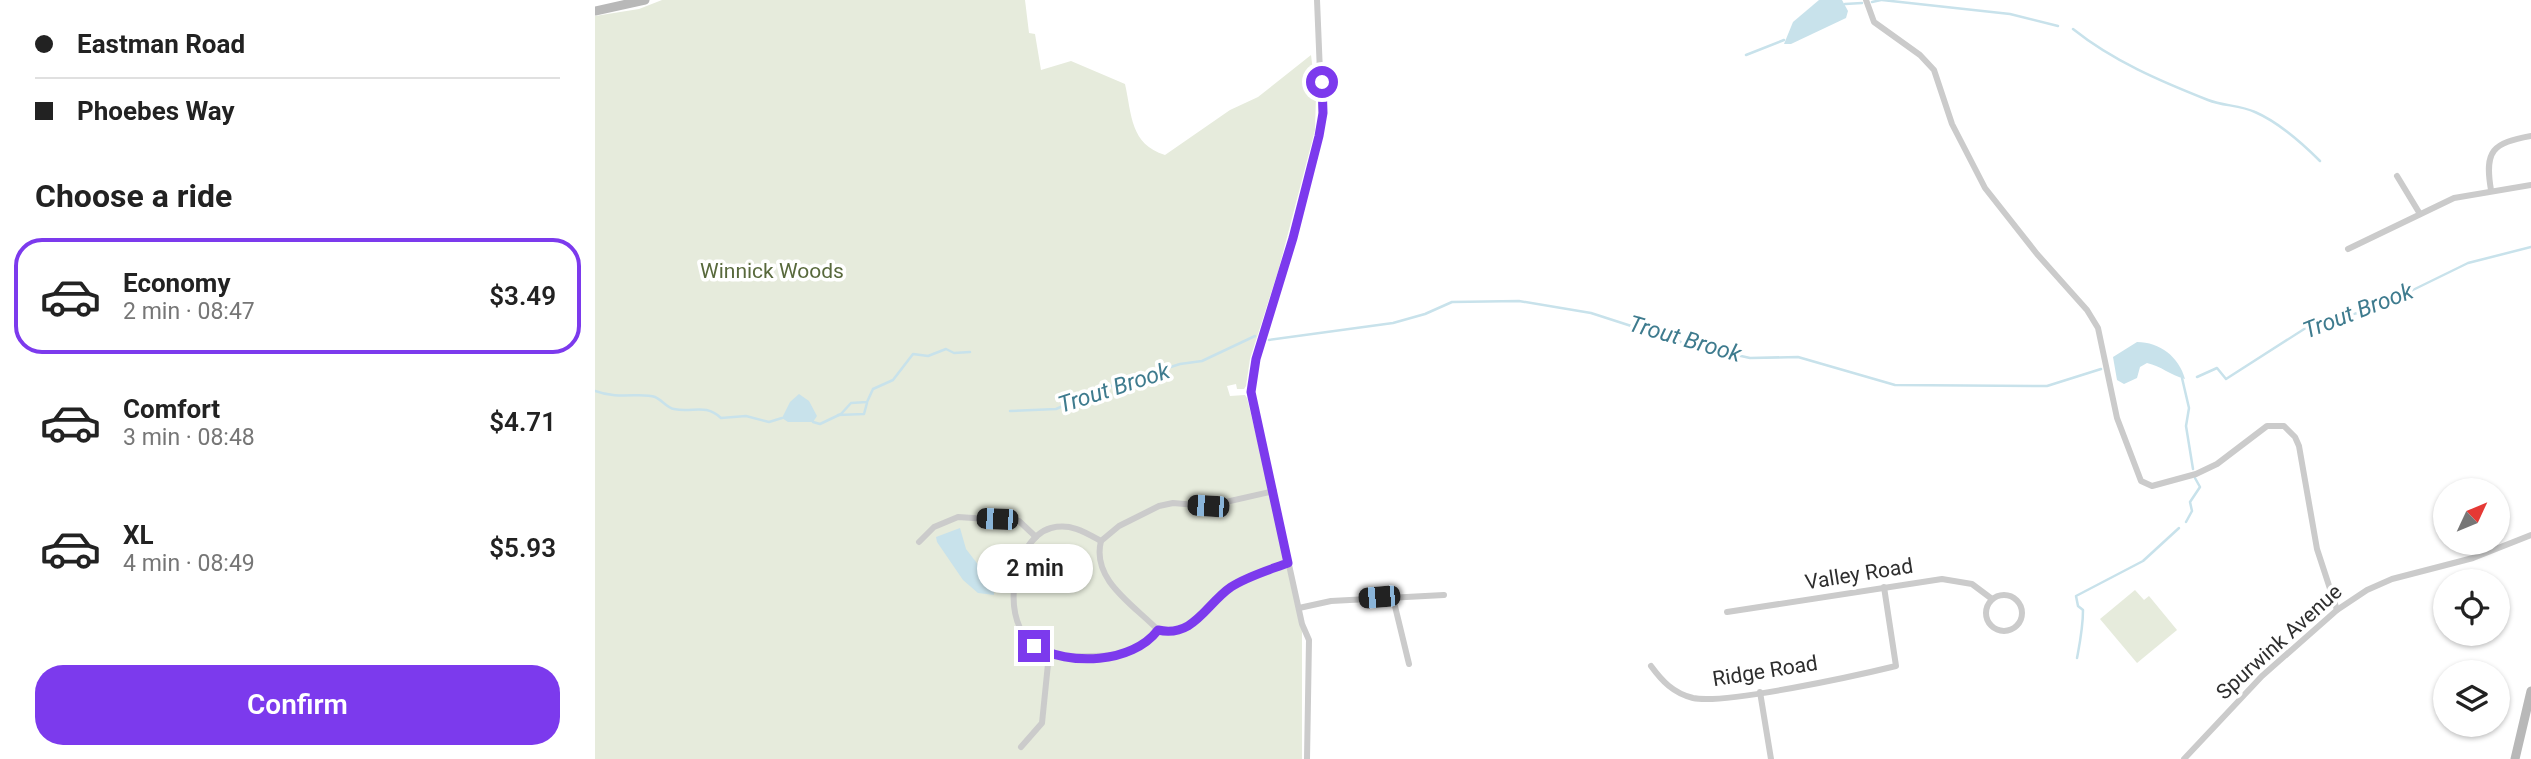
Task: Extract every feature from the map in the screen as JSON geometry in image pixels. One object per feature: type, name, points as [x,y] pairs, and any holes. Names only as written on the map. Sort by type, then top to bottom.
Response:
[{"type":"main road","points":[[595,11],[645,0]]},
{"type":"main road","points":[[2515,759],[2531,691]]},
{"type":"street","points":[[1307,759],[1309,640],[1288,563],[1274,491],[1253,408],[1251,384],[1293,238],[1322,121],[1317,0]]},
{"type":"street","points":[[1866,0],[1874,22],[1920,55],[1934,70],[1952,124],[1985,188],[2029,244],[2087,310],[2098,328],[2117,418],[2141,481],[2152,486],[2196,474],[2217,464],[2267,426],[2284,426],[2295,437],[2299,446],[2317,550],[2337,610]]},
{"type":"street","points":[[2491,190],[2487,166],[2494,149],[2508,140],[2531,136]]},
{"type":"street","points":[[2397,176],[2420,214]]},
{"type":"street","points":[[2348,249],[2454,198],[2531,185]]},
{"type":"street","points":[[1158,630],[1103,573],[1099,564],[1101,541],[1119,526],[1159,506],[1173,503],[1208,506],[1274,491]]},
{"type":"street","points":[[919,542],[934,527],[958,517],[1019,521],[1036,537]]},
{"type":"street","points":[[1101,541],[1078,529],[1064,526],[1048,529],[1036,537],[1027,550],[1012,607],[1025,638],[1049,654],[1119,656],[1136,651],[1158,630],[1183,630],[1202,617],[1233,586],[1288,563]]},
{"type":"street","name":"Spurwink Avenue","points":[[2184,759],[2240,698],[2337,610],[2367,590],[2392,579],[2473,558],[2531,535]]},
{"type":"street","name":"Valley Road","points":[[1727,612],[1942,579],[1965,582],[1992,599],[2009,595],[2020,603],[2022,617],[2013,630],[2004,632],[1990,626],[1986,614],[1992,599]]},
{"type":"street","name":"Ridge Road","points":[[1651,666],[1663,682],[1692,698],[1760,692],[1896,666],[1884,587]]},
{"type":"street","points":[[1299,608],[1331,601],[1444,594]]},
{"type":"street","points":[[1393,598],[1409,664]]},
{"type":"street","points":[[1021,747],[1036,734],[1042,723],[1049,654]]},
{"type":"street","points":[[1760,692],[1771,759]]},
{"type":"green space","name":"Winnick Woods","points":[[662,0],[1025,0],[1029,33],[1035,34],[1041,70],[1071,61],[1125,84],[1139,136],[1145,144],[1165,155],[1230,110],[1258,97],[1311,55],[1316,95],[1315,130],[1279,268],[1250,359],[1246,386],[1244,389],[1237,389],[1236,384],[1227,386],[1230,396],[1245,395],[1247,398],[1302,624],[1302,759],[595,759],[595,16],[639,9]]},
{"type":"green space","points":[[2135,590],[2144,600],[2149,596],[2177,630],[2137,663],[2100,619]]},
{"type":"water","points":[[1819,0],[1842,0],[1848,11],[1846,18],[1791,44],[1784,44],[1793,22]]},
{"type":"water","points":[[2137,342],[2153,345],[2167,352],[2178,364],[2185,379],[2147,363],[2140,367],[2137,378],[2124,384],[2117,380],[2113,357]]},
{"type":"water","points":[[799,394],[809,401],[817,416],[813,422],[788,422],[782,418],[790,402]]},
{"type":"water","points":[[960,528],[966,549],[993,584],[994,595],[978,593],[963,580],[937,542],[936,537]]},
{"type":"waterway","points":[[1872,2],[1881,0]]},
{"type":"waterway","points":[[1882,0],[2010,14],[2058,26]]},
{"type":"waterway","points":[[1845,4],[1862,3]]},
{"type":"waterway","points":[[2073,29],[2104,51],[2155,78],[2208,100],[2264,116],[2320,161]]},
{"type":"waterway","points":[[1746,55],[1784,40]]},
{"type":"waterway","name":"Trout Brook","points":[[2197,377],[2217,368],[2226,379],[2312,324],[2374,309],[2468,263],[2531,247]]},
{"type":"waterway","name":"Trout Brook","points":[[1269,340],[1393,323],[1425,314],[1452,302],[1519,301],[1591,313],[1687,344],[1750,358],[1798,357],[1895,385],[2047,386],[2101,369]]},
{"type":"waterway","name":"Trout Brook","points":[[1010,411],[1056,409],[1105,388],[1180,364],[1202,361],[1255,336]]},
{"type":"waterway","points":[[813,422],[820,424],[841,414],[851,403],[867,402],[873,389],[893,380],[913,354],[928,356],[946,349],[954,353],[970,352]]},
{"type":"waterway","points":[[2182,378],[2189,408],[2186,426],[2193,469]]},
{"type":"waterway","points":[[595,391],[612,395],[650,396],[658,398],[671,408],[710,411],[721,418],[746,416],[769,422],[782,418]]},
{"type":"waterway","points":[[838,415],[864,414],[867,403]]},
{"type":"waterway","points":[[2186,522],[2192,511],[2190,502],[2200,487],[2195,478]]},
{"type":"waterway","points":[[2077,658],[2083,610],[2078,606],[2076,596],[2143,561],[2179,528]]},
{"type":"route","points":[[1034,646],[1049,654],[1062,656],[1119,656],[1136,651],[1158,630],[1183,630],[1202,617],[1233,586],[1288,563],[1274,491],[1257,425],[1251,392],[1252,376],[1285,268],[1319,136],[1323,113],[1322,82]]}]
